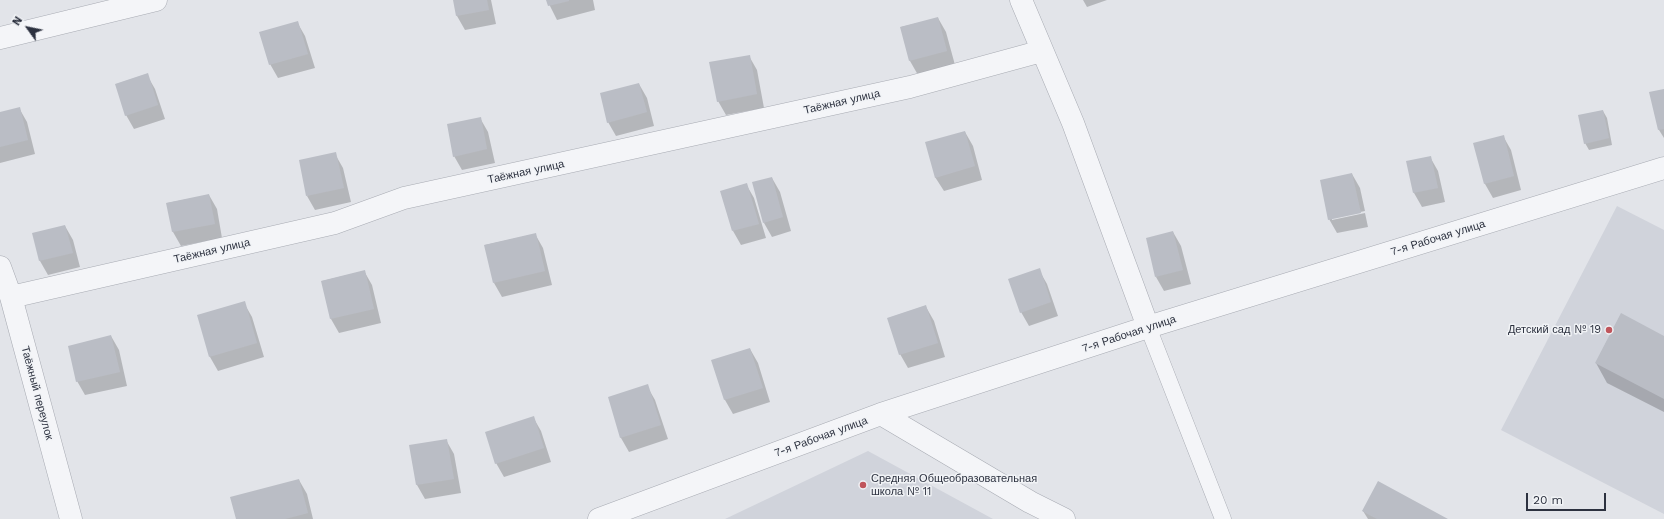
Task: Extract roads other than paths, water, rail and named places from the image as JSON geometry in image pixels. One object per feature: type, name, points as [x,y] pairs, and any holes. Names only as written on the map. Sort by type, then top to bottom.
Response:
[{"type":"street","points":[[0,38],[156,0]]},
{"type":"street","points":[[1021,0],[1073,123],[1148,327]]},
{"type":"street","name":"Таёжная улица","points":[[11,297],[335,223],[404,198],[910,87],[1042,51]]},
{"type":"street","name":"7-я Рабочая улица","points":[[599,519],[881,414],[1148,327],[1664,168]]},
{"type":"street","name":"Таёжный переулок","points":[[0,267],[11,297],[71,519]]},
{"type":"street","points":[[881,414],[1030,502],[1064,519]]},
{"type":"lane","points":[[1148,327],[1222,519]]},
{"type":"place","name":"Детский сад № 19","points":[[1609,330]]},
{"type":"place","name":"Средняя Общеобразовательная школа № 11","points":[[863,485]]}]
